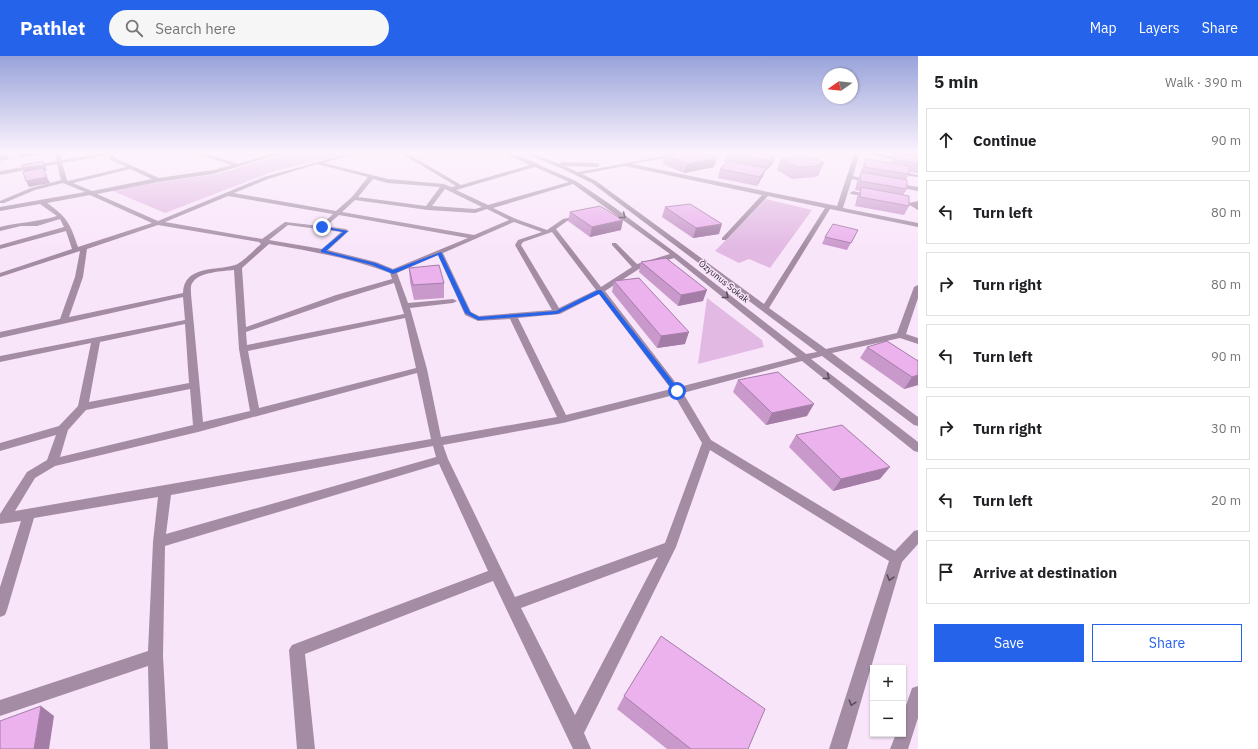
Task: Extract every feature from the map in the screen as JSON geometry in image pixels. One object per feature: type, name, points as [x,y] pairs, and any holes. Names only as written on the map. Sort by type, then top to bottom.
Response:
[{"type":"street","points":[[1,201],[33,189],[55,184]]},
{"type":"street","points":[[71,184],[158,223],[323,251],[374,264],[395,276],[407,310],[422,369],[436,441],[442,459],[496,574],[575,732],[582,749]]},
{"type":"street","points":[[0,208],[42,202],[136,184]]},
{"type":"street","points":[[0,275],[158,223],[251,184]]},
{"type":"street","points":[[322,227],[354,198],[365,184]]},
{"type":"street","points":[[425,184],[444,186],[514,220],[550,230],[600,291],[677,391],[707,443],[896,559]]},
{"type":"street","points":[[457,184],[462,187]]},
{"type":"street","points":[[452,189],[472,184]]},
{"type":"street","points":[[354,198],[428,208],[475,211],[549,184]]},
{"type":"street","name":"Özyunus Sokak","points":[[585,184],[612,208],[675,255],[918,448]]},
{"type":"street","points":[[597,184],[826,352],[918,422]]},
{"type":"street","points":[[720,184],[918,225]]},
{"type":"street","points":[[839,209],[847,184]]},
{"type":"street","points":[[889,184],[918,189]]},
{"type":"street","points":[[428,208],[444,186]]},
{"type":"street","points":[[854,193],[875,197]]},
{"type":"street","points":[[228,194],[337,214],[476,236]]},
{"type":"street","points":[[724,239],[766,194]]},
{"type":"street","points":[[1,201],[18,206]]},
{"type":"street","points":[[42,202],[61,217],[80,249],[79,277],[64,321]]},
{"type":"street","points":[[903,202],[918,208]]},
{"type":"street","points":[[910,204],[918,202]]},
{"type":"street","points":[[765,308],[828,207]]},
{"type":"street","points":[[598,211],[612,208]]},
{"type":"street","points":[[557,312],[518,245],[520,242],[550,230],[565,220],[585,215]]},
{"type":"street","points":[[0,229],[21,224],[37,224],[61,217]]},
{"type":"street","points":[[242,331],[395,276],[440,252],[514,220]]},
{"type":"street","points":[[198,428],[187,294],[188,284],[192,278],[205,272],[238,267],[264,242],[287,223],[346,231],[323,251]]},
{"type":"street","points":[[0,247],[68,228]]},
{"type":"street","points":[[614,244],[636,267]]},
{"type":"street","points":[[440,252],[468,313],[478,319],[557,312],[600,291],[636,267],[675,255]]},
{"type":"street","points":[[238,267],[244,349],[255,413]]},
{"type":"street","points":[[901,335],[917,291]]},
{"type":"street","points":[[0,335],[187,294]]},
{"type":"street","points":[[244,349],[407,310],[453,301]]},
{"type":"street","points":[[513,317],[563,419]]},
{"type":"street","points":[[0,359],[190,321]]},
{"type":"street","points":[[3,519],[563,419],[826,352],[901,335],[918,341]]},
{"type":"street","points":[[52,463],[63,429],[83,408],[96,340]]},
{"type":"street","points":[[3,519],[31,475],[52,463],[198,428],[422,369]]},
{"type":"street","points":[[83,408],[194,385]]},
{"type":"street","points":[[0,447],[63,429]]},
{"type":"street","points":[[575,732],[670,547],[707,443]]},
{"type":"street","points":[[160,542],[442,459]]},
{"type":"street","points":[[159,749],[155,656],[160,542],[165,491]]},
{"type":"street","points":[[0,610],[29,514]]},
{"type":"street","points":[[838,749],[896,559],[918,534]]},
{"type":"street","points":[[512,605],[670,547]]},
{"type":"street","points":[[306,749],[297,650],[496,574]]},
{"type":"street","points":[[0,708],[155,656]]},
{"type":"street","points":[[899,749],[916,706]]},
{"type":"shaded area","points":[[145,184],[239,184],[165,213],[113,191]]},
{"type":"shaded area","points":[[766,199],[812,210],[770,268],[749,259],[739,263],[715,251]]},
{"type":"shaded area","points":[[707,298],[762,340],[764,347],[698,364]]},
{"type":"building","points":[[880,184],[907,184],[907,189]]},
{"type":"building","points":[[861,187],[909,196],[909,206],[860,197]]},
{"type":"building","points":[[690,204],[722,224],[696,228],[665,207]]},
{"type":"building","points":[[600,206],[623,220],[592,227],[570,212]]},
{"type":"building","points":[[833,224],[858,230],[851,243],[825,237]]},
{"type":"building","points":[[666,258],[707,290],[681,295],[641,262]]},
{"type":"building","points":[[439,265],[444,283],[413,285],[409,268]]},
{"type":"building","points":[[639,278],[689,332],[661,336],[614,281]]},
{"type":"building","points":[[887,341],[918,361],[918,375],[912,377],[867,347]]},
{"type":"building","points":[[778,372],[814,404],[772,413],[738,380]]},
{"type":"building","points":[[842,425],[890,467],[841,479],[796,435]]},
{"type":"building","points":[[661,636],[765,709],[748,749],[691,749],[624,696]]},
{"type":"building","points":[[41,706],[34,749],[0,749],[0,721]]},
{"type":"route","points":[[322,227],[346,231],[323,251],[374,264],[393,272],[440,252],[468,313],[478,319],[557,312],[600,291],[677,391]]}]
